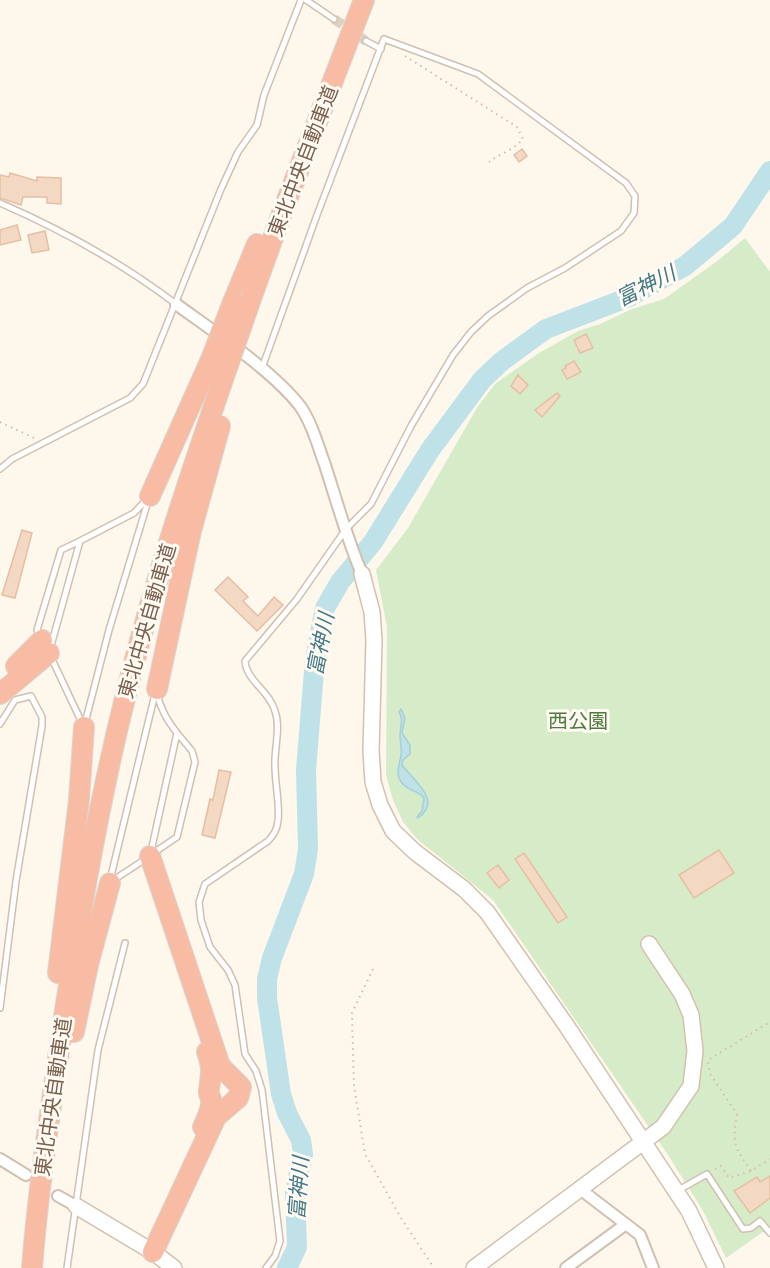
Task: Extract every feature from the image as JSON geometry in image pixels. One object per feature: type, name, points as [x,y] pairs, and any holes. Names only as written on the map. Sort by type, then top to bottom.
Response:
[{"type":"highway","name":"東北中央自動車道","points":[[33,1262],[43,1161],[77,927],[100,804],[125,697],[177,515],[226,364],[256,295],[282,213],[364,0]]},
{"type":"highway","points":[[157,689],[226,364],[233,302],[288,173],[319,120]]},
{"type":"highway","points":[[150,496],[226,364]]},
{"type":"highway","points":[[0,683],[45,646]]},
{"type":"highway","points":[[0,694],[45,646]]},
{"type":"highway","points":[[43,1161],[58,966],[79,800],[84,727]]},
{"type":"highway","points":[[146,858],[212,1068],[208,1091],[211,1101],[209,1113],[165,1212],[153,1252]]},
{"type":"highway","points":[[146,858],[220,1066],[241,1087],[238,1098],[216,1117],[153,1252]]},
{"type":"highway","points":[[33,1262],[48,1204],[69,1052],[88,965],[110,883]]},
{"type":"street","points":[[177,304],[262,369],[301,408],[311,427],[351,548],[362,574],[372,612],[374,640],[371,751],[373,782],[380,805],[393,831],[415,852],[464,889],[487,912],[566,1025],[688,1211],[716,1268]]},
{"type":"street","points":[[478,1267],[663,1127],[691,1086],[695,1051],[691,1015],[682,994],[649,944]]},
{"type":"street","points":[[0,1159],[26,1175]]},
{"type":"street","points":[[580,1189],[640,1235],[653,1268]]},
{"type":"street","points":[[58,1196],[153,1252],[174,1268]]},
{"type":"street","points":[[566,1268],[626,1224]]},
{"type":"lane","points":[[0,470],[12,459],[130,398],[143,384],[177,304],[221,189],[238,152],[257,125],[264,94],[302,0]]},
{"type":"lane","points":[[306,0],[334,19]]},
{"type":"lane","points":[[262,369],[317,215],[384,39],[478,74],[626,183],[634,196],[634,213],[621,231],[565,268],[527,288],[488,316],[471,332],[453,354],[411,426],[371,504],[346,529],[297,599],[245,661],[246,669],[275,710],[277,725],[275,765],[279,820],[276,832],[268,842],[206,884],[199,902],[201,920],[210,947],[228,970],[235,985],[245,1054],[256,1071],[262,1090],[280,1241],[275,1256],[266,1268]]},
{"type":"lane","points":[[366,41],[381,49]]},
{"type":"lane","points":[[0,203],[49,224],[157,289],[177,304]]},
{"type":"lane","points":[[84,727],[37,630],[62,550],[134,513],[150,496]]},
{"type":"lane","points":[[84,727],[109,630],[150,496]]},
{"type":"lane","points":[[45,646],[80,541]]},
{"type":"lane","points":[[110,883],[177,837],[195,762],[192,751],[167,720],[160,706],[157,689]]},
{"type":"lane","points":[[110,883],[157,689]]},
{"type":"lane","points":[[0,724],[15,700],[31,696],[42,717],[16,881],[0,1008]]},
{"type":"lane","points":[[146,858],[177,733]]},
{"type":"lane","points":[[67,1268],[98,1050],[125,943]]},
{"type":"lane","points":[[675,1191],[707,1174],[743,1229],[751,1228],[760,1221],[770,1233]]},
{"type":"path","points":[[384,39],[430,74],[493,110],[517,127],[523,139],[516,147],[496,156],[489,162]]},
{"type":"path","points":[[0,422],[44,442]]},
{"type":"path","points":[[373,969],[352,1013],[354,1086],[365,1154],[401,1218],[434,1268]]},
{"type":"path","points":[[751,1171],[736,1148],[734,1135],[737,1114],[710,1074],[708,1060],[770,1022]]},
{"type":"path","points":[[707,1174],[721,1166],[729,1178],[751,1171],[770,1159]]},
{"type":"green space","name":"西公園","points":[[745,238],[770,272],[770,1227],[726,1258],[703,1211],[668,1155],[493,900],[417,839],[403,822],[393,800],[386,775],[387,627],[376,570],[408,528],[478,406],[496,383],[539,353],[578,331],[664,299]]},
{"type":"water","points":[[401,709],[405,718],[402,733],[410,745],[410,754],[403,760],[402,765],[419,784],[427,798],[428,805],[418,818],[422,811],[424,798],[407,788],[398,775],[401,752],[402,720],[399,712]]},
{"type":"building","points":[[522,149],[527,156],[519,162],[514,155]]},
{"type":"building","points":[[10,173],[37,181],[37,177],[61,178],[61,204],[47,203],[47,197],[23,197],[21,205],[0,198],[0,175],[9,177]]},
{"type":"building","points":[[17,225],[21,240],[0,245],[0,230]]},
{"type":"building","points":[[45,231],[49,250],[32,253],[28,235]]},
{"type":"building","points":[[586,334],[593,348],[580,353],[574,340]]},
{"type":"building","points":[[574,361],[581,372],[567,379],[562,370]]},
{"type":"building","points":[[518,375],[528,385],[520,394],[511,386]]},
{"type":"building","points":[[557,393],[560,396],[542,417],[535,410]]},
{"type":"building","points":[[22,530],[32,533],[15,598],[2,595]]},
{"type":"building","points":[[228,577],[248,597],[243,601],[258,616],[274,597],[283,605],[257,631],[215,590]]},
{"type":"building","points":[[219,770],[231,772],[215,838],[202,835]]},
{"type":"building","points":[[719,850],[734,873],[694,898],[679,875]]},
{"type":"building","points":[[524,853],[567,917],[558,923],[515,859]]},
{"type":"building","points":[[498,865],[509,880],[499,888],[487,873]]},
{"type":"building","points":[[770,1176],[770,1198],[750,1213],[734,1191],[757,1177],[760,1182]]},
{"type":"waterway","name":"富神川","points":[[287,1268],[297,1247],[295,1192],[303,1154],[301,1140],[287,1113],[281,1094],[267,998],[267,979],[272,958],[304,874],[308,849],[306,770],[315,659],[325,608],[340,582],[373,542],[430,450],[482,380],[502,361],[546,329],[627,298],[685,266],[733,226],[770,171]]},
{"type":"tunnel","points":[[334,19],[366,41]]}]
